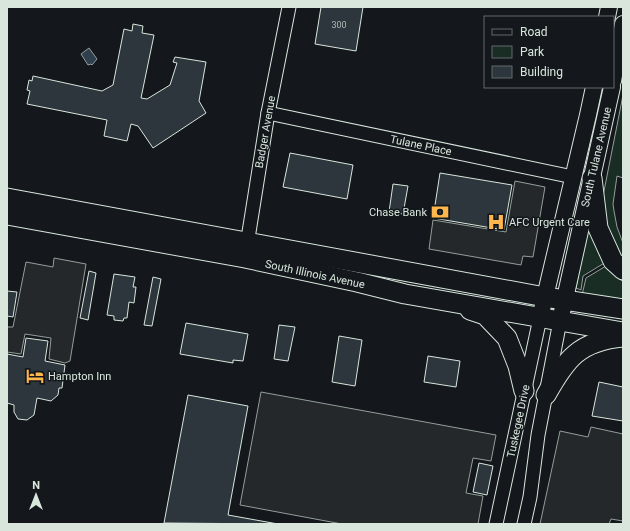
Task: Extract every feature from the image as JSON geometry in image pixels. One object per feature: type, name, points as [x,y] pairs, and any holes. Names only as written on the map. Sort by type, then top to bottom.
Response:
[{"type":"highway","points":[[592,178],[598,228],[613,261],[623,270]]},
{"type":"highway","name":"South Illinois Avenue","points":[[7,198],[246,250],[356,282],[405,294],[623,332]]},
{"type":"highway","name":"South Illinois Avenue","points":[[7,215],[246,250],[623,309]]},
{"type":"highway","points":[[438,299],[485,315],[507,338],[518,366],[524,391]]},
{"type":"highway","points":[[546,395],[558,373],[575,354],[587,346],[600,341],[623,337]]},
{"type":"main road","points":[[614,75],[623,24]]},
{"type":"main road","name":"South Tulane Avenue","points":[[540,318],[594,88]]},
{"type":"main road","name":"South Tulane Avenue","points":[[560,321],[612,88]]},
{"type":"street","name":"Badger Avenue","points":[[246,250],[268,113],[288,7]]},
{"type":"street","name":"Tulane Place","points":[[268,113],[573,177]]},
{"type":"street","name":"Tuskegee Drive","points":[[496,524],[540,318]]},
{"type":"street","name":"Tuskegee Drive","points":[[524,524],[530,497],[538,435],[560,321]]},
{"type":"green space","points":[[623,95],[623,178],[617,176],[613,204],[617,227],[623,243],[623,260],[608,233],[603,196]]},
{"type":"green space","points":[[588,225],[606,262],[583,276],[581,290],[576,288]]},
{"type":"green space","points":[[606,266],[623,282],[623,303],[582,295],[586,278]]},
{"type":"shaded area","points":[[515,181],[545,187],[533,257],[523,256],[521,265],[429,249],[433,220],[506,232]]},
{"type":"shaded area","points":[[54,258],[86,264],[70,361],[65,363],[49,359],[51,338],[25,334],[21,354],[7,352],[7,327],[13,327],[26,262],[53,267]]},
{"type":"shaded area","points":[[261,392],[496,435],[491,461],[473,458],[466,493],[483,496],[478,524],[342,524],[240,505]]},
{"type":"shaded area","points":[[591,427],[623,434],[623,521],[611,519],[609,524],[540,524],[560,431],[588,437]]},
{"type":"water","points":[[89,48],[97,59],[92,65],[88,65],[81,54]]},
{"type":"building","points":[[321,7],[363,7],[356,51],[315,44]]},
{"type":"building","points":[[133,24],[143,26],[142,33],[154,35],[141,98],[147,99],[170,85],[177,63],[173,62],[175,57],[206,62],[199,101],[206,113],[153,148],[138,126],[131,124],[127,141],[104,136],[107,120],[27,104],[30,91],[27,90],[29,80],[32,81],[33,76],[102,91],[113,85],[124,29],[132,31]]},
{"type":"building","points":[[290,153],[353,165],[347,199],[283,187]]},
{"type":"building","points":[[440,173],[512,185],[504,230],[433,218]]},
{"type":"building","points":[[393,184],[408,186],[403,214],[389,212]]},
{"type":"building","points":[[89,271],[96,273],[88,320],[80,318]]},
{"type":"building","points":[[114,274],[135,277],[133,287],[136,287],[134,303],[129,302],[127,318],[124,318],[123,321],[114,320],[114,316],[107,315]]},
{"type":"building","points":[[153,277],[161,279],[152,326],[144,325]]},
{"type":"building","points":[[7,291],[17,292],[13,317],[7,316]]},
{"type":"building","points":[[186,323],[248,334],[243,361],[233,360],[233,363],[180,354]]},
{"type":"building","points":[[279,325],[295,327],[288,361],[274,359]]},
{"type":"building","points":[[339,336],[362,340],[355,386],[332,382]]},
{"type":"building","name":"Hampton Inn","points":[[26,338],[48,341],[45,361],[65,365],[62,388],[59,388],[58,395],[51,401],[37,398],[34,415],[27,420],[18,419],[14,412],[14,405],[7,403],[7,354],[23,357]]},
{"type":"building","points":[[428,356],[460,361],[456,387],[424,382]]},
{"type":"building","points":[[599,382],[623,387],[623,421],[592,416]]},
{"type":"building","points":[[188,395],[248,406],[228,515],[278,524],[164,523]]},
{"type":"building","points":[[479,463],[493,466],[487,495],[473,492]]},
{"type":"place","name":"Chase Bank","points":[[440,212]]},
{"type":"place","name":"AFC Urgent Care","points":[[496,222]]},
{"type":"place","name":"Hampton Inn","points":[[35,376]]}]
